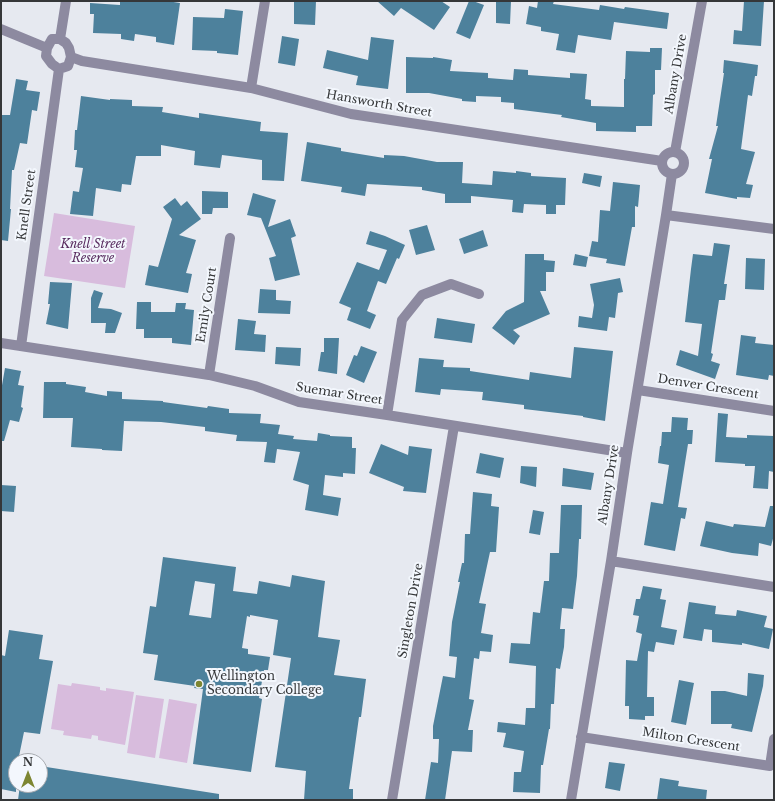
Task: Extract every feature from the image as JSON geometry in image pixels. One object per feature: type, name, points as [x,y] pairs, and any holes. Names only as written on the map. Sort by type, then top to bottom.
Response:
[{"type":"street","points":[[60,39],[66,1]]},
{"type":"street","points":[[251,88],[265,1]]},
{"type":"street","name":"Albany Drive","points":[[675,152],[702,1]]},
{"type":"street","points":[[1,29],[47,48]]},
{"type":"street","points":[[52,39],[60,39],[66,43],[71,57],[68,66],[59,69],[52,64],[46,56],[47,48],[52,39]]},
{"type":"street","name":"Hansworth Street","points":[[71,57],[82,61],[251,88],[351,114],[662,161]]},
{"type":"street","name":"Knell Street","points":[[21,346],[59,69]]},
{"type":"street","points":[[675,152],[683,159],[683,167],[679,172],[672,174],[665,171],[662,161],[663,157],[668,153],[675,152]]},
{"type":"street","name":"Albany Drive","points":[[571,800],[611,561],[672,174]]},
{"type":"street","points":[[666,215],[774,230]]},
{"type":"street","name":"Emily Court","points":[[209,375],[230,238]]},
{"type":"street","points":[[387,415],[402,320],[422,295],[451,284],[479,294]]},
{"type":"street","name":"Suemar Street","points":[[1,343],[209,375],[255,386],[299,402],[627,453]]},
{"type":"street","name":"Denver Crescent","points":[[638,390],[774,410]]},
{"type":"street","name":"Singleton Drive","points":[[392,800],[454,426]]},
{"type":"street","points":[[611,561],[774,587]]},
{"type":"street","name":"Milton Crescent","points":[[581,737],[770,766],[774,739]]},
{"type":"green space","name":"Knell Street Reserve","points":[[54,213],[135,226],[125,288],[44,276]]},
{"type":"green space","points":[[72,683],[100,687],[100,690],[106,691],[106,688],[134,692],[125,745],[98,740],[98,736],[92,735],[91,739],[63,735],[64,731],[51,729],[58,684],[71,686]]},
{"type":"green space","points":[[136,695],[164,699],[155,758],[127,753]]},
{"type":"green space","points":[[169,699],[197,704],[187,763],[159,758]]},
{"type":"building","points":[[120,1],[167,1],[180,3],[174,45],[156,42],[156,37],[135,34],[134,41],[121,39],[121,34],[93,33],[94,14],[90,14],[90,3],[120,5]]},
{"type":"building","points":[[294,1],[316,1],[315,25],[294,24]]},
{"type":"building","points":[[377,1],[441,1],[450,7],[434,30],[401,8],[394,16]]},
{"type":"building","points":[[469,1],[484,5],[470,39],[456,33]]},
{"type":"building","points":[[496,1],[511,1],[510,24],[496,23]]},
{"type":"building","points":[[538,1],[554,1],[553,4],[599,10],[600,5],[624,9],[625,7],[669,13],[667,29],[614,22],[611,40],[578,35],[575,53],[556,50],[559,34],[541,31],[541,27],[526,24],[529,6],[537,8]]},
{"type":"building","points":[[744,1],[764,1],[761,46],[733,44],[734,30],[742,31]]},
{"type":"building","points":[[225,9],[243,11],[238,55],[217,53],[217,51],[192,50],[193,17],[224,18]]},
{"type":"building","points":[[282,36],[299,39],[295,66],[278,63]]},
{"type":"building","points":[[371,37],[394,40],[388,89],[356,85],[358,76],[323,68],[327,50],[368,60]]},
{"type":"building","points":[[650,48],[662,48],[661,70],[655,70],[655,94],[653,95],[652,126],[636,126],[636,132],[596,131],[596,123],[561,117],[562,115],[514,109],[514,103],[501,102],[501,97],[476,96],[476,102],[462,101],[462,99],[429,93],[406,93],[406,57],[433,57],[452,60],[450,71],[488,73],[488,78],[513,80],[514,69],[528,70],[528,75],[570,78],[570,73],[587,74],[585,99],[591,100],[591,106],[624,107],[626,51],[650,52]]},
{"type":"building","points":[[724,60],[758,65],[752,96],[748,95],[741,149],[755,152],[746,184],[753,185],[750,198],[737,197],[737,199],[705,193],[712,159],[709,159],[718,126],[716,126],[724,73]]},
{"type":"building","points":[[16,79],[28,81],[26,90],[40,92],[37,111],[32,110],[27,144],[20,143],[14,170],[12,170],[8,241],[1,240],[1,115],[10,115]]},
{"type":"building","points":[[81,96],[110,100],[132,100],[132,106],[163,107],[162,112],[199,118],[199,113],[261,122],[260,131],[288,133],[284,181],[262,180],[262,160],[222,155],[220,168],[194,165],[195,151],[161,145],[161,156],[136,156],[131,185],[122,184],[121,192],[96,188],[93,216],[70,214],[73,191],[79,192],[83,168],[75,167],[77,150],[74,150],[75,130],[77,130]]},
{"type":"building","points":[[307,142],[341,148],[341,151],[384,158],[384,155],[404,156],[437,162],[463,162],[462,183],[492,185],[493,171],[516,173],[516,171],[531,173],[531,176],[566,178],[565,205],[556,205],[556,214],[546,214],[546,205],[524,204],[523,213],[512,212],[513,200],[471,196],[471,203],[445,203],[445,194],[422,190],[422,187],[367,184],[365,196],[341,192],[342,187],[301,181]]},
{"type":"building","points":[[584,173],[602,176],[600,187],[582,183]]},
{"type":"building","points":[[613,182],[640,185],[638,207],[635,206],[635,227],[632,227],[625,266],[606,263],[607,259],[589,256],[592,241],[598,242],[600,210],[610,211]]},
{"type":"building","points":[[202,191],[228,192],[228,208],[213,208],[212,214],[202,214]]},
{"type":"building","points":[[253,193],[276,200],[268,227],[290,219],[296,236],[291,238],[300,275],[275,281],[269,258],[276,256],[261,218],[247,215]]},
{"type":"building","points":[[175,198],[181,206],[187,201],[201,219],[179,235],[196,240],[186,273],[192,274],[188,293],[145,285],[149,265],[158,267],[172,219],[163,207]]},
{"type":"building","points":[[427,225],[435,250],[416,255],[409,230]]},
{"type":"building","points":[[483,230],[488,246],[464,254],[459,239]]},
{"type":"building","points":[[370,231],[405,245],[399,259],[397,258],[386,284],[378,281],[367,311],[376,315],[370,329],[347,320],[351,308],[339,303],[357,262],[379,270],[387,250],[366,244]]},
{"type":"building","points":[[714,243],[730,245],[724,284],[727,284],[725,300],[719,300],[711,353],[713,354],[711,361],[720,364],[715,379],[676,365],[680,350],[698,356],[702,324],[685,322],[693,254],[712,256]]},
{"type":"building","points":[[525,254],[544,254],[544,260],[555,261],[554,272],[546,272],[546,291],[540,291],[550,314],[513,330],[520,336],[514,345],[492,328],[506,311],[524,302]]},
{"type":"building","points":[[575,254],[588,257],[586,267],[573,265]]},
{"type":"building","points":[[746,258],[765,259],[764,290],[745,289]]},
{"type":"building","points":[[620,278],[623,292],[618,293],[615,318],[609,317],[607,331],[578,327],[579,316],[592,318],[594,305],[590,284]]},
{"type":"building","points":[[50,282],[72,283],[68,329],[46,324],[50,304],[48,304]]},
{"type":"building","points":[[260,289],[276,290],[276,300],[291,301],[290,314],[258,313]]},
{"type":"building","points":[[94,290],[103,293],[98,308],[111,309],[122,313],[115,333],[105,333],[106,323],[91,323],[91,298]]},
{"type":"building","points":[[137,302],[151,302],[151,312],[175,312],[176,303],[186,303],[185,309],[194,310],[191,345],[172,343],[172,338],[144,338],[144,329],[136,329]]},
{"type":"building","points":[[437,318],[475,324],[472,343],[434,338]]},
{"type":"building","points":[[238,319],[256,321],[254,334],[266,335],[265,352],[235,350]]},
{"type":"building","points":[[741,335],[756,337],[755,343],[774,345],[774,376],[769,375],[768,380],[736,375]]},
{"type":"building","points":[[324,338],[339,338],[337,374],[318,371],[321,352],[324,352]]},
{"type":"building","points":[[361,346],[377,352],[364,383],[346,375],[354,355],[357,356]]},
{"type":"building","points":[[276,347],[301,348],[300,366],[275,364]]},
{"type":"building","points":[[574,347],[613,351],[605,421],[583,416],[524,409],[524,405],[482,400],[483,392],[441,389],[440,395],[415,392],[419,358],[444,360],[443,367],[470,368],[470,371],[529,380],[530,372],[571,378]]},
{"type":"building","points":[[5,368],[21,371],[18,385],[24,386],[21,407],[23,408],[19,422],[10,420],[4,441],[1,441],[1,391]]},
{"type":"building","points":[[44,382],[66,382],[66,384],[86,387],[85,392],[107,396],[107,391],[122,392],[122,399],[163,401],[207,408],[208,406],[229,409],[229,413],[261,414],[260,423],[280,425],[278,434],[294,436],[293,439],[317,441],[318,433],[330,436],[352,437],[352,448],[356,448],[355,474],[343,473],[343,477],[325,475],[323,495],[341,498],[338,516],[305,510],[309,485],[293,480],[300,452],[277,449],[275,463],[264,462],[267,442],[236,441],[237,435],[205,431],[205,427],[161,422],[124,421],[122,451],[71,447],[73,418],[43,418]]},
{"type":"building","points":[[718,413],[728,414],[726,437],[747,438],[747,435],[774,436],[774,472],[769,471],[768,489],[753,488],[755,466],[715,462]]},
{"type":"building","points":[[672,417],[688,418],[687,430],[693,430],[692,444],[688,444],[678,507],[687,508],[685,519],[681,518],[675,551],[644,545],[651,502],[663,504],[669,465],[658,463],[662,432],[671,432]]},
{"type":"building","points":[[381,444],[408,455],[409,446],[432,449],[426,493],[403,491],[404,487],[369,473]]},
{"type":"building","points":[[480,453],[504,458],[500,478],[476,473]]},
{"type":"building","points":[[521,466],[537,467],[536,487],[520,483]]},
{"type":"building","points":[[563,468],[594,473],[591,490],[562,486]]},
{"type":"building","points":[[1,485],[16,486],[14,512],[1,511]]},
{"type":"building","points":[[473,492],[492,494],[491,506],[499,507],[496,552],[490,552],[479,603],[486,604],[481,633],[493,635],[491,652],[480,651],[479,659],[474,658],[469,699],[474,700],[468,730],[473,730],[472,752],[452,751],[445,800],[425,800],[431,762],[438,763],[439,739],[433,739],[433,726],[443,676],[455,678],[457,657],[449,656],[452,622],[460,582],[458,582],[462,563],[464,563],[465,534],[470,534]]},
{"type":"building","points":[[561,505],[582,505],[581,539],[579,539],[573,609],[562,608],[560,629],[565,629],[564,647],[560,669],[556,668],[554,704],[551,704],[550,729],[543,765],[541,765],[540,793],[513,792],[514,772],[521,772],[524,751],[503,747],[506,733],[497,732],[498,722],[525,725],[526,708],[535,708],[536,666],[509,663],[511,643],[530,644],[533,612],[540,613],[544,581],[549,581],[550,553],[559,553]]},
{"type":"building","points":[[770,506],[774,506],[774,535],[771,546],[759,543],[758,556],[732,553],[700,546],[706,521],[733,527],[734,524],[765,527]]},
{"type":"building","points":[[533,510],[544,512],[540,535],[529,533]]},
{"type":"building","points":[[163,557],[236,567],[233,591],[257,594],[259,581],[290,587],[292,575],[325,581],[318,637],[340,640],[334,675],[366,679],[349,789],[353,789],[353,800],[304,800],[306,771],[275,767],[291,658],[273,655],[278,620],[250,615],[250,617],[247,616],[242,648],[248,649],[248,654],[270,657],[268,670],[264,670],[259,698],[262,699],[251,772],[193,764],[203,689],[194,688],[195,686],[154,680],[158,655],[143,653],[150,606],[156,607]],"holes":[[[195,581],[215,584],[211,618],[189,615]]]},
{"type":"building","points":[[643,586],[662,589],[660,599],[666,600],[661,627],[677,630],[674,645],[656,642],[654,652],[648,651],[647,697],[654,697],[654,716],[645,716],[645,720],[629,719],[629,706],[625,706],[626,660],[637,661],[642,634],[636,632],[639,616],[633,615],[636,599],[640,599]]},
{"type":"building","points":[[689,602],[716,606],[715,614],[736,616],[737,610],[767,616],[764,627],[773,629],[769,649],[742,643],[742,645],[712,642],[712,630],[704,629],[702,641],[683,638]]},
{"type":"building","points":[[9,630],[43,635],[39,659],[53,661],[40,734],[24,732],[20,753],[8,753],[8,790],[1,789],[1,655],[5,656]]},
{"type":"building","points":[[748,673],[764,675],[763,686],[752,732],[731,728],[732,724],[711,724],[711,691],[725,691],[747,696]]},
{"type":"building","points":[[679,680],[694,683],[686,725],[671,722]]},
{"type":"building","points":[[609,762],[625,764],[620,791],[605,788]]},
{"type":"building","points":[[48,767],[219,794],[219,800],[18,800],[19,793],[48,793]]},
{"type":"building","points":[[660,778],[679,781],[678,786],[707,790],[706,800],[657,800]]},
{"type":"place","name":"Wellington Secondary College","points":[[199,684]]}]
